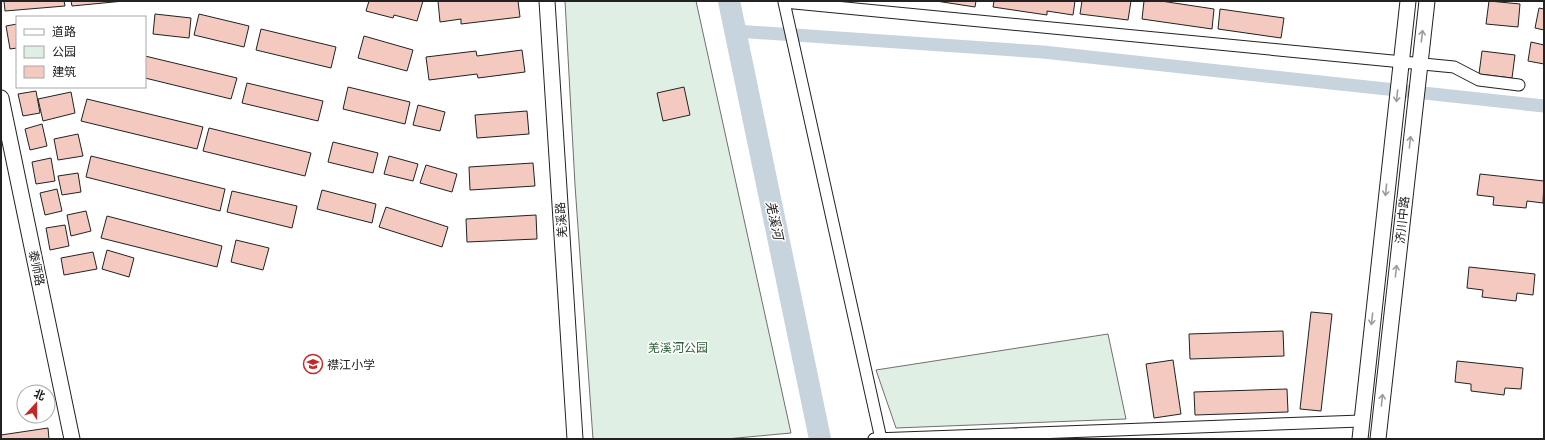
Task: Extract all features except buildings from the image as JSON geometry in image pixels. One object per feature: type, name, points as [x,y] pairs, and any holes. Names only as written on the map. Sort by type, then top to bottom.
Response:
[{"type":"main road","name":"羌溪路","points":[[547,1],[575,439]]},
{"type":"main road","name":"济川中路","points":[[1360,439],[1408,1]]},
{"type":"main road","name":"济川中路","points":[[1378,439],[1418,68],[1427,1]]},
{"type":"main road","name":"泰师路","points":[[1,98],[72,439]]},
{"type":"street","points":[[1361,421],[1159,430],[878,439],[784,2],[1418,68],[1454,67],[1479,80],[1519,85]]},
{"type":"green space","name":"羌溪河公园","points":[[565,1],[696,1],[791,433],[726,439],[593,439],[575,185]]},
{"type":"green space","points":[[1108,334],[1126,419],[896,428],[876,370]]},
{"type":"waterway","name":"羌溪河","points":[[729,1],[820,439]]},
{"type":"waterway","points":[[736,31],[1043,52],[1544,106]]},
{"type":"place","name":"襟江小学","points":[[313,364]]}]
